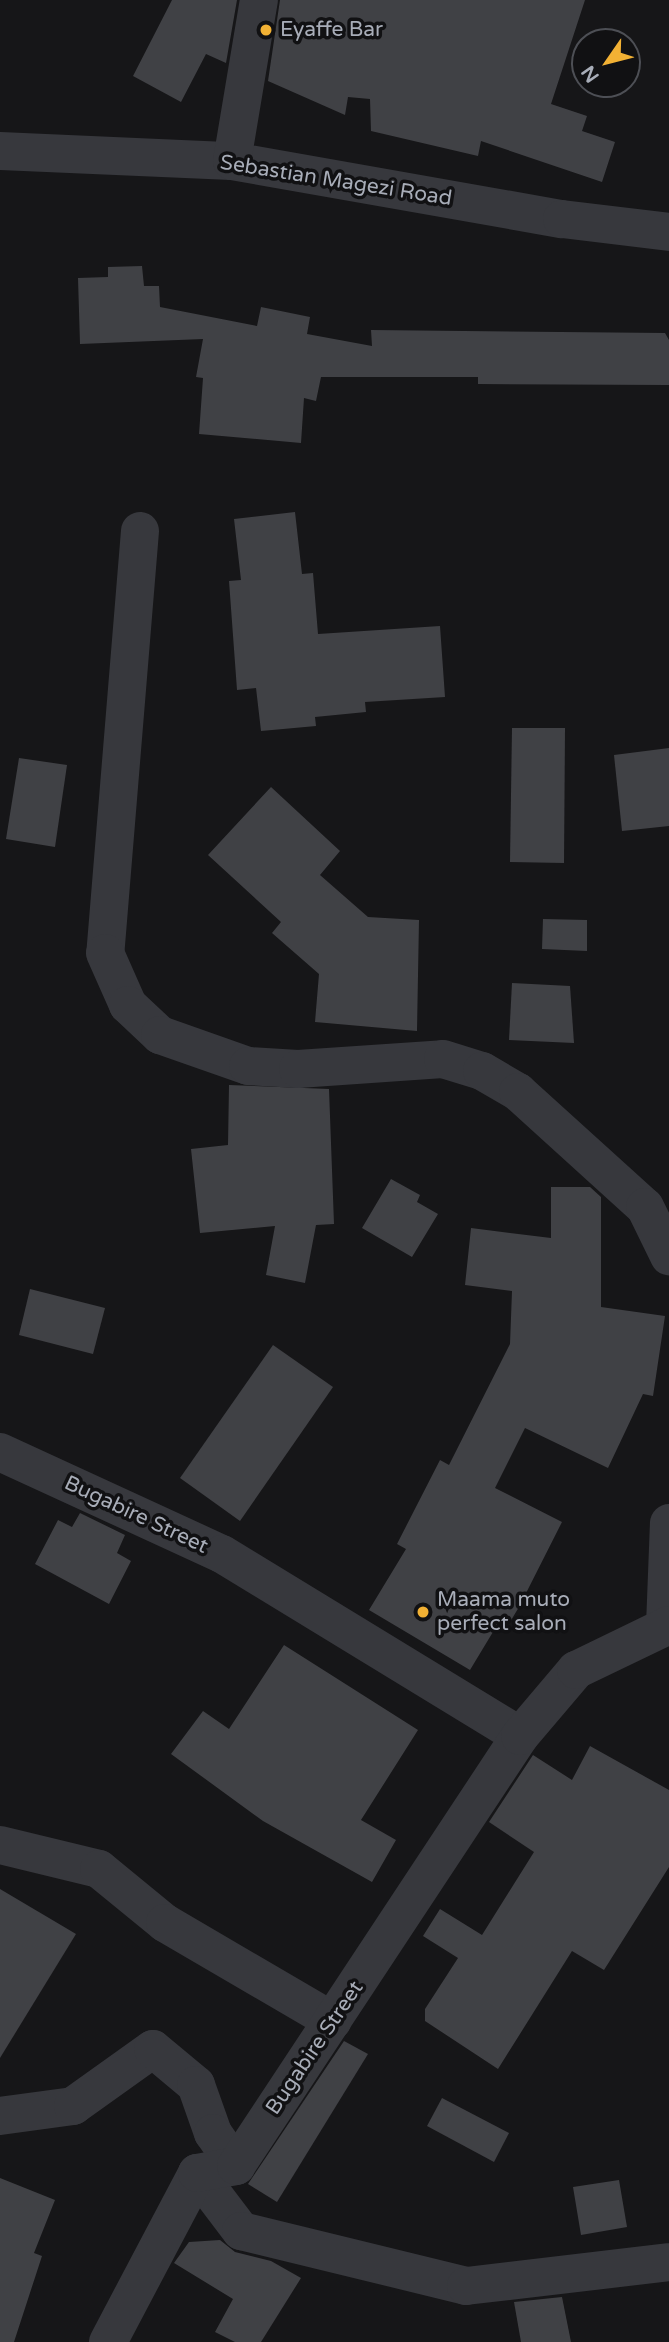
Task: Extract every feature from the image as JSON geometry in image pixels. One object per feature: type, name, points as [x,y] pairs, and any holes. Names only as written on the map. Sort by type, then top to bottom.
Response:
[{"type":"street","points":[[232,161],[258,0]]},
{"type":"street","name":"Sebastian Magezi Road","points":[[0,151],[232,161],[562,219],[669,232]]},
{"type":"street","points":[[140,531],[106,953],[128,1005],[160,1035],[248,1066],[298,1069],[443,1059],[482,1071],[518,1092],[645,1207],[669,1256]]},
{"type":"street","name":"Bugabire Street","points":[[0,1452],[222,1554],[520,1737]]},
{"type":"street","points":[[667,1625],[669,1523]]},
{"type":"street","name":"Bugabire Street","points":[[236,2166],[520,1737],[576,1670],[667,1625]]},
{"type":"street","points":[[0,1845],[99,1869],[165,1923],[333,2021]]},
{"type":"street","points":[[0,2116],[73,2106],[153,2049],[196,2085],[214,2133],[236,2166],[197,2173]]},
{"type":"street","points":[[197,2173],[241,2231],[466,2286],[669,2262]]},
{"type":"street","points":[[108,2342],[197,2173]]},
{"type":"building","points":[[172,0],[237,0],[226,63],[206,54],[181,102],[133,76]]},
{"type":"building","points":[[280,0],[585,0],[576,28],[571,28],[571,43],[551,104],[587,116],[582,131],[615,142],[602,182],[481,141],[478,156],[371,131],[370,99],[348,97],[345,115],[268,81]]},
{"type":"building","points":[[142,266],[144,286],[159,286],[160,307],[257,326],[261,307],[310,317],[307,334],[372,346],[371,330],[665,333],[669,340],[669,385],[478,384],[478,377],[321,377],[316,401],[304,398],[301,443],[199,434],[203,378],[196,377],[203,339],[80,344],[78,278],[108,277],[108,267]]},
{"type":"building","points":[[295,512],[302,574],[313,573],[318,634],[440,626],[445,697],[365,702],[366,712],[315,717],[316,726],[261,731],[256,688],[237,690],[229,581],[241,580],[234,519]]},
{"type":"building","points":[[512,728],[565,728],[564,863],[510,862]]},
{"type":"building","points":[[669,748],[669,826],[622,831],[614,755]]},
{"type":"building","points":[[19,758],[67,765],[55,847],[6,839]]},
{"type":"building","points":[[271,787],[340,851],[320,875],[368,917],[419,920],[417,1031],[315,1022],[319,974],[272,933],[281,922],[208,855]]},
{"type":"building","points":[[543,919],[587,920],[587,951],[542,949]]},
{"type":"building","points":[[512,983],[570,986],[574,1043],[509,1040]]},
{"type":"building","points":[[229,1085],[329,1089],[334,1224],[316,1225],[305,1283],[266,1275],[275,1226],[200,1233],[191,1149],[228,1145]]},
{"type":"building","points":[[391,1179],[420,1195],[417,1202],[438,1214],[412,1257],[362,1228]]},
{"type":"building","points":[[551,1187],[590,1187],[601,1197],[601,1307],[665,1316],[653,1396],[643,1394],[608,1468],[525,1428],[495,1488],[562,1522],[510,1622],[502,1617],[470,1670],[369,1610],[406,1549],[397,1544],[440,1460],[449,1465],[510,1344],[512,1291],[465,1285],[471,1228],[551,1238]]},
{"type":"building","points":[[30,1289],[105,1308],[93,1354],[19,1335]]},
{"type":"building","points":[[273,1345],[333,1387],[240,1521],[180,1478]]},
{"type":"building","points":[[80,1513],[125,1535],[117,1553],[131,1561],[109,1604],[35,1564],[58,1520],[72,1527]]},
{"type":"building","points":[[284,1645],[418,1730],[361,1820],[396,1840],[372,1882],[263,1821],[171,1754],[203,1711],[229,1729]]},
{"type":"building","points":[[590,1746],[669,1790],[669,1867],[604,1970],[572,1951],[498,2069],[425,2021],[425,2009],[458,1958],[423,1936],[440,1909],[482,1935],[534,1852],[489,1822],[533,1755],[572,1780]]},
{"type":"building","points":[[0,1889],[76,1934],[0,2058]]},
{"type":"building","points":[[344,2041],[368,2054],[277,2202],[248,2184]]},
{"type":"building","points":[[442,2098],[509,2133],[494,2162],[427,2126]]},
{"type":"building","points":[[0,2178],[55,2200],[34,2253],[42,2256],[14,2342],[0,2342]]},
{"type":"building","points":[[619,2180],[627,2227],[581,2235],[573,2187]]},
{"type":"building","points":[[220,2240],[235,2252],[271,2261],[301,2278],[261,2342],[235,2342],[215,2332],[233,2299],[174,2263],[189,2242]]},
{"type":"building","points":[[562,2297],[571,2342],[521,2342],[514,2302]]},
{"type":"place","name":"Eyaffe Bar","points":[[266,30]]},
{"type":"place","name":"Maama muto perfect salon","points":[[423,1612]]}]
